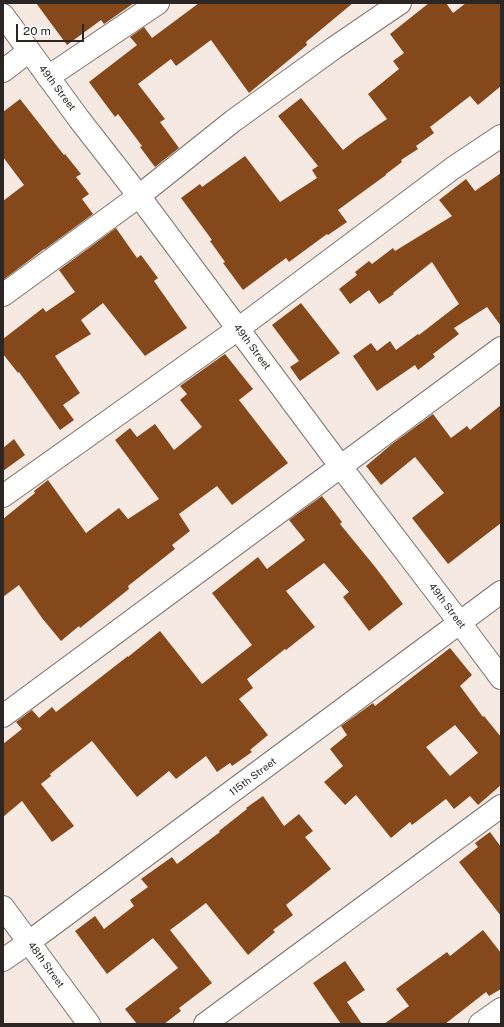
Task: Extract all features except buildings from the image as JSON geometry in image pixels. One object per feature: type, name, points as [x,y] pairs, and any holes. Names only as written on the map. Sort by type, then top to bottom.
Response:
[{"type":"street","points":[[48,77],[158,3]]},
{"type":"street","points":[[3,295],[139,196],[233,121],[334,48],[400,3]]},
{"type":"street","name":"49th Street","points":[[3,15],[48,77],[501,678]]},
{"type":"street","points":[[3,71],[29,51]]},
{"type":"street","points":[[3,496],[238,329],[453,168],[501,136]]},
{"type":"street","points":[[3,716],[501,348]]},
{"type":"street","name":"115th Street","points":[[3,960],[501,592]]},
{"type":"street","points":[[205,1024],[501,806]]},
{"type":"street","name":"48th Street","points":[[3,907],[89,1024]]},
{"type":"street","points":[[480,1024],[501,1008]]}]
